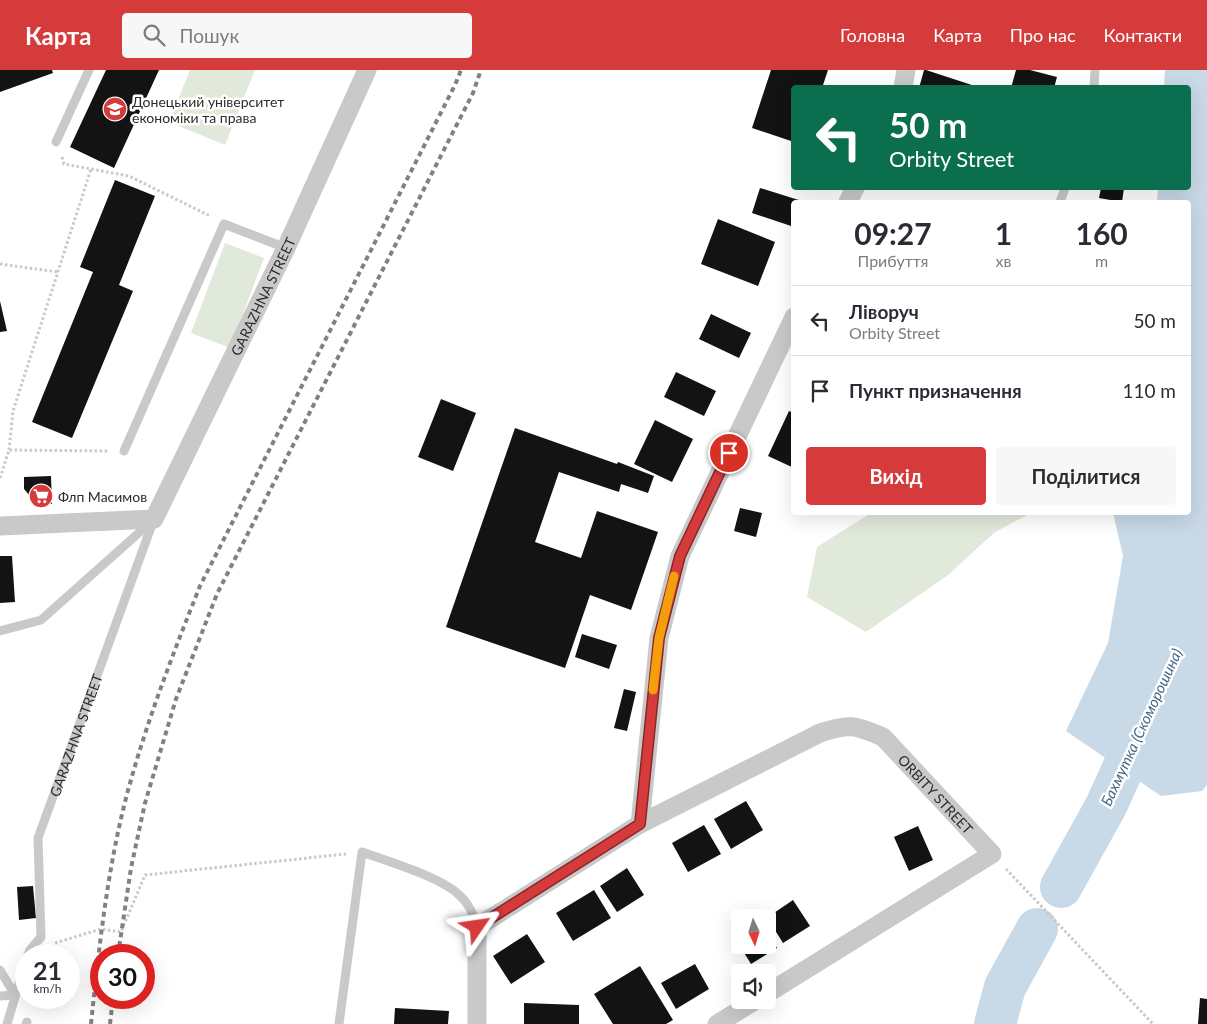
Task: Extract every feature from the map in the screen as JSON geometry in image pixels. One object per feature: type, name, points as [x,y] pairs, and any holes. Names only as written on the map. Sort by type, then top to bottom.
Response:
[{"type":"street","name":"GARAZHNA STREET","points":[[154,519],[286,248],[367,70]]},
{"type":"street","points":[[904,85],[906,70]]},
{"type":"street","points":[[640,824],[659,638],[680,556],[791,323]]},
{"type":"street","points":[[0,526],[154,519]]},
{"type":"street","name":"ORBITY STREET","points":[[477,927],[640,824],[820,733],[842,726],[861,727],[883,737],[992,854]]},
{"type":"street","points":[[776,988],[992,854]]},
{"type":"street","points":[[477,927],[477,1024]]},
{"type":"street","points":[[717,1024],[741,1009]]},
{"type":"lane","points":[[56,142],[89,70]]},
{"type":"lane","points":[[1094,70],[1094,85]]},
{"type":"lane","points":[[124,451],[224,224],[286,248]]},
{"type":"lane","points":[[0,631],[41,620],[154,519]]},
{"type":"lane","name":"GARAZHNA STREET","points":[[41,937],[38,838],[154,519]]},
{"type":"lane","points":[[339,1024],[362,852],[433,879],[458,893],[472,909],[477,927]]},
{"type":"lane","points":[[35,944],[41,937]]},
{"type":"lane","points":[[0,970],[15,995],[7,1024]]},
{"type":"lane","points":[[0,996],[15,995]]},
{"type":"path","points":[[56,142],[64,164],[129,176],[224,224]]},
{"type":"path","points":[[0,478],[9,450],[13,411],[91,169]]},
{"type":"path","points":[[0,264],[58,272]]},
{"type":"path","points":[[9,450],[124,451]]},
{"type":"path","points":[[41,937],[55,943],[102,929],[120,932],[145,875],[362,852]]},
{"type":"path","points":[[992,854],[1153,1024]]},
{"type":"green space","points":[[190,70],[255,70],[225,145],[169,122]]},
{"type":"green space","points":[[225,243],[264,258],[230,348],[191,333]]},
{"type":"green space","points":[[868,515],[1027,515],[995,532],[948,575],[866,632],[807,597],[817,547]]},
{"type":"water","points":[[1165,70],[1207,70],[1207,785],[1202,791],[1161,796],[1066,731],[1108,643],[1123,556],[1113,515],[1191,515],[1191,200],[1157,200],[1158,190],[1191,190],[1191,85],[1164,85]]},
{"type":"building","points":[[0,70],[52,70],[53,73],[0,92]]},
{"type":"building","name":"Донецький університет економіки та права","points":[[106,70],[159,70],[114,168],[70,147]]},
{"type":"building","points":[[771,70],[828,70],[823,85],[791,85],[791,141],[752,128]]},
{"type":"building","points":[[924,70],[926,70],[972,85],[920,85]]},
{"type":"building","points":[[1016,70],[1030,70],[1057,77],[1055,85],[1012,85]]},
{"type":"building","points":[[115,180],[155,196],[119,285],[133,291],[72,438],[32,422],[93,272],[80,267]]},
{"type":"building","points":[[760,188],[799,200],[791,200],[791,226],[752,213]]},
{"type":"building","points":[[1101,190],[1124,190],[1122,200],[1099,198]]},
{"type":"building","points":[[718,219],[775,242],[758,286],[701,264]]},
{"type":"building","points":[[0,301],[7,331],[0,332]]},
{"type":"building","points":[[711,314],[751,333],[739,358],[699,339]]},
{"type":"building","points":[[676,372],[716,391],[704,416],[664,397]]},
{"type":"building","points":[[441,399],[476,413],[453,471],[418,457]]},
{"type":"building","points":[[789,411],[791,412],[791,467],[768,456]]},
{"type":"building","points":[[655,420],[693,439],[672,482],[634,464]]},
{"type":"building","points":[[515,428],[654,476],[648,493],[621,484],[619,492],[559,472],[535,542],[581,558],[597,511],[658,532],[631,610],[590,595],[565,668],[446,627]]},
{"type":"building","name":"Флп Масимов","points":[[51,476],[52,504],[37,504],[24,489],[24,477]]},
{"type":"building","points":[[740,508],[762,513],[756,537],[734,531]]},
{"type":"building","points":[[0,556],[12,556],[15,602],[0,603]]},
{"type":"building","points":[[582,634],[617,645],[609,669],[575,657]]},
{"type":"building","points":[[624,689],[636,692],[627,731],[614,728]]},
{"type":"building","points":[[746,801],[763,830],[731,849],[714,819]]},
{"type":"building","points":[[704,825],[721,854],[688,872],[672,843]]},
{"type":"building","points":[[918,826],[933,860],[909,871],[894,837]]},
{"type":"building","points":[[627,868],[644,895],[617,912],[600,886]]},
{"type":"building","points":[[33,886],[36,918],[19,920],[17,887]]},
{"type":"building","points":[[594,890],[611,918],[573,941],[556,913]]},
{"type":"building","points":[[793,900],[810,926],[783,943],[776,932],[776,912]]},
{"type":"building","points":[[527,934],[545,962],[511,984],[493,956]]},
{"type":"building","points":[[745,954],[767,954],[751,964]]},
{"type":"building","points":[[695,964],[709,989],[676,1009],[661,983]]},
{"type":"building","points":[[640,966],[673,1020],[666,1024],[613,1024],[594,994]]},
{"type":"building","points":[[1200,998],[1207,999],[1207,1024],[1198,1024]]},
{"type":"building","points":[[524,1003],[579,1005],[579,1024],[524,1024]]},
{"type":"building","points":[[395,1008],[449,1011],[448,1024],[394,1024]]},
{"type":"waterway","name":"Бахмутка (Скоморошина)","points":[[1061,887],[1106,806],[1147,715]]},
{"type":"waterway","name":"Бахмутка (Скоморошина)","points":[[995,1024],[1005,987],[1037,929]]},
{"type":"railway","points":[[91,1024],[104,910],[119,826],[142,744],[179,639],[200,586],[461,70]]},
{"type":"railway","points":[[120,944],[131,868],[145,803],[176,699],[217,594],[473,93],[481,70]]},
{"type":"railway","points":[[110,1024],[112,1009]]},
{"type":"slow traffic","points":[[653,690],[659,638],[674,576]]},
{"type":"place","name":"Донецький університет економіки та права","points":[[115,109]]},
{"type":"place","name":"Флп Масимов","points":[[41,496]]},
{"type":"route","points":[[477,927],[640,824],[659,638],[680,556],[729,453]]}]
